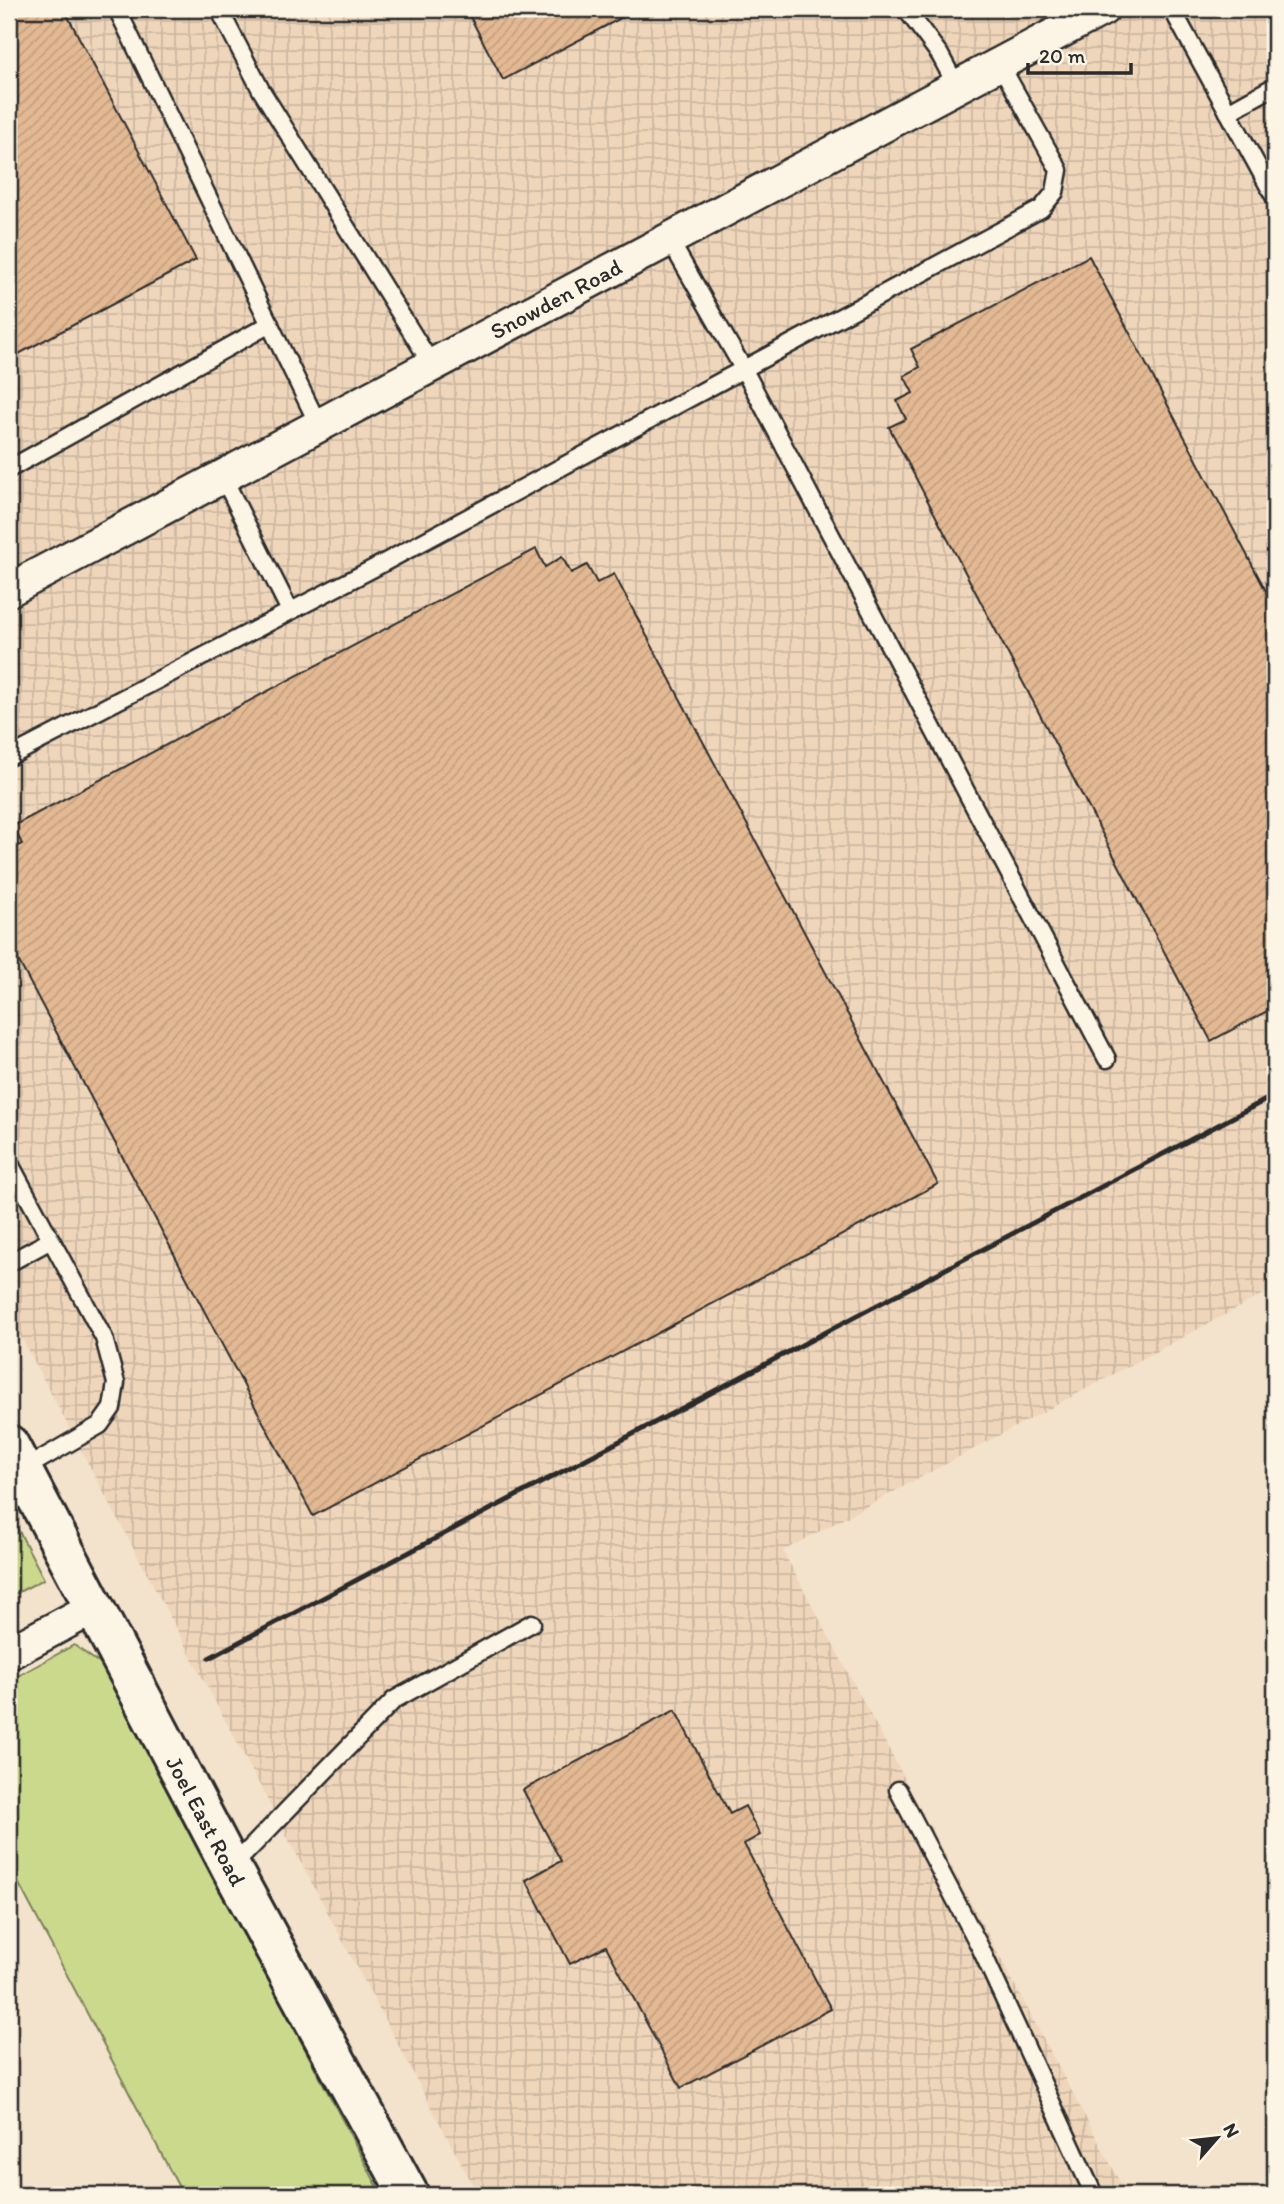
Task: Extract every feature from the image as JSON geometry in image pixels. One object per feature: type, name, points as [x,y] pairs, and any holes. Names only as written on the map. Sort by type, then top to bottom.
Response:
[{"type":"street","name":"Snowden Road","points":[[9,590],[1103,9]]},
{"type":"street","name":"Joel East Road","points":[[15,1457],[231,1868],[409,2195]]},
{"type":"street","points":[[9,1653],[93,1608]]},
{"type":"lane","points":[[117,9],[319,426]]},
{"type":"lane","points":[[219,9],[261,90],[432,365]]},
{"type":"lane","points":[[905,9],[940,55],[957,87]]},
{"type":"lane","points":[[1172,9],[1275,198]]},
{"type":"lane","points":[[9,757],[744,370],[1041,209],[1055,192],[1059,170],[1000,64]]},
{"type":"lane","points":[[1228,112],[1275,86]]},
{"type":"lane","points":[[668,239],[744,370],[1107,1059]]},
{"type":"lane","points":[[9,469],[270,324]]},
{"type":"lane","points":[[223,477],[290,611]]},
{"type":"lane","points":[[9,1162],[104,1338],[116,1383],[112,1408],[100,1425],[15,1457]]},
{"type":"lane","points":[[9,1263],[51,1240]]},
{"type":"lane","points":[[231,1868],[394,1700],[532,1623]]},
{"type":"lane","points":[[898,1790],[980,1947],[1094,2195]]},
{"type":"shaded area","points":[[9,9],[1275,9],[1275,1288],[783,1551],[1127,2195],[478,2195],[9,1315]]},
{"type":"green space","points":[[9,1512],[44,1579],[9,1597]]},
{"type":"green space","points":[[74,1645],[103,1666],[382,2195],[183,2195],[9,1865],[9,1681]]},
{"type":"building","points":[[9,9],[64,9],[196,260],[9,359]]},
{"type":"building","points":[[466,9],[638,9],[503,80]]},
{"type":"building","points":[[1089,256],[1275,608],[1275,1007],[1211,1041],[889,427],[906,419],[897,401],[913,393],[904,376],[920,367],[911,349]]},
{"type":"building","points":[[536,549],[545,567],[562,557],[571,573],[587,565],[597,583],[614,574],[938,1184],[313,1516],[9,943],[9,870],[13,868],[9,851],[22,844],[13,826]]},
{"type":"building","points":[[675,1710],[730,1814],[745,1806],[760,1835],[744,1844],[831,2009],[681,2088],[606,1946],[570,1964],[526,1880],[561,1861],[523,1790]]},
{"type":"railway","points":[[209,1658],[1275,1095]]}]
